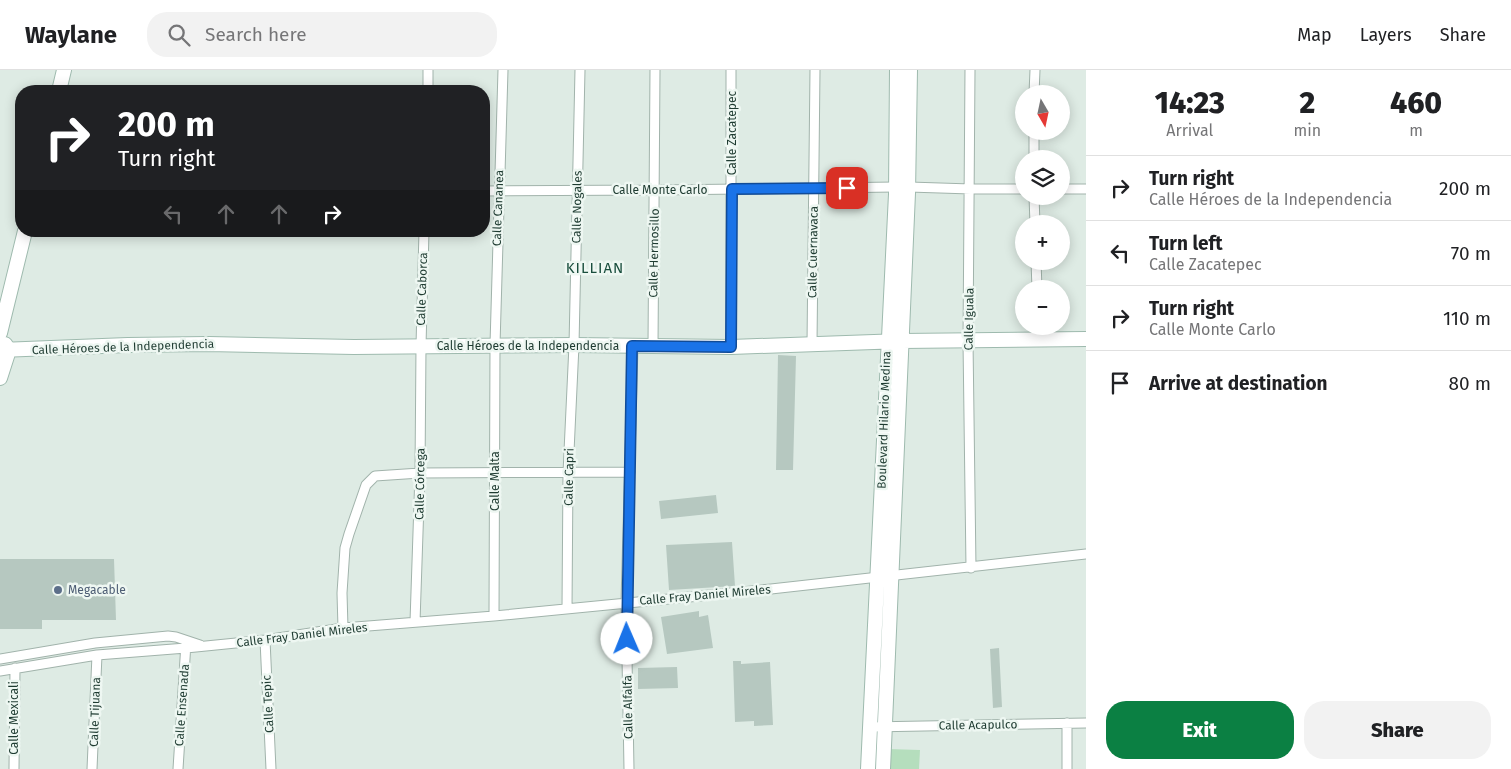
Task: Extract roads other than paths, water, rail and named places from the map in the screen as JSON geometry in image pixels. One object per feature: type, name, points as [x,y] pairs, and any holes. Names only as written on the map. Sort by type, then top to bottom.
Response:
[{"type":"main road","points":[[60,85],[64,70]]},
{"type":"main road","name":"Boulevard Hilario Medina","points":[[868,769],[902,341],[902,187],[897,70]]},
{"type":"main road","name":"Boulevard Hilario Medina","points":[[883,769],[887,342],[902,187],[910,70]]},
{"type":"main road","points":[[0,378],[4,350],[0,335],[24,237]]},
{"type":"main road","name":"Calle Héroes de la Independencia","points":[[4,350],[168,344],[354,347],[574,345],[731,347],[902,341],[968,341],[1020,335]]},
{"type":"main road","name":"Calle Héroes de la Independencia","points":[[1054,335],[1086,339]]},
{"type":"street","points":[[428,70],[428,85]]},
{"type":"street","name":"Calle Cananea","points":[[495,345],[503,70]]},
{"type":"street","name":"Calle Nogales","points":[[574,345],[580,70]]},
{"type":"street","name":"Calle Hermosillo","points":[[653,346],[655,70]]},
{"type":"street","name":"Calle Zacatepec","points":[[731,347],[732,70]]},
{"type":"street","name":"Calle Cuernavaca","points":[[812,344],[815,70]]},
{"type":"street","name":"Calle Iguala","points":[[970,70],[971,189],[968,341],[971,568]]},
{"type":"street","points":[[1034,70],[1034,85]]},
{"type":"street","name":"Calle Monte Carlo","points":[[490,191],[902,187],[1015,189]]},
{"type":"street","points":[[1070,189],[1086,189]]},
{"type":"street","name":"Calle Caborca","points":[[421,346],[424,237]]},
{"type":"street","name":"Calle Malta","points":[[494,616],[495,345]]},
{"type":"street","name":"Calle Capri","points":[[567,609],[568,473],[574,345]]},
{"type":"street","name":"Calle Córcega","points":[[416,622],[421,346]]},
{"type":"street","name":"Calle Alfalfa","points":[[629,769],[626,602],[632,346]]},
{"type":"street","points":[[343,628],[344,562],[348,534],[366,485],[375,476],[420,473],[630,472]]},
{"type":"street","name":"Calle Fray Daniel Mireles","points":[[0,671],[97,655],[186,644],[205,646],[264,640],[343,628],[567,609],[971,568],[1086,554]]},
{"type":"street","name":"Calle Fray Daniel Mireles","points":[[0,658],[158,637],[176,637],[186,644]]},
{"type":"street","name":"Calle Tepic","points":[[264,640],[271,769]]},
{"type":"street","name":"Calle Ensenada","points":[[178,769],[186,644]]},
{"type":"street","name":"Calle Tijuana","points":[[92,769],[97,655]]},
{"type":"street","name":"Calle Mexicali","points":[[14,769],[15,668]]},
{"type":"street","points":[[1067,723],[1067,769]]},
{"type":"street","name":"Calle Acapulco","points":[[870,727],[1086,723]]},
{"type":"place","name":"Megacable","points":[[58,590]]},
{"type":"district","name":"KILLIAN","points":[[595,268]]}]
